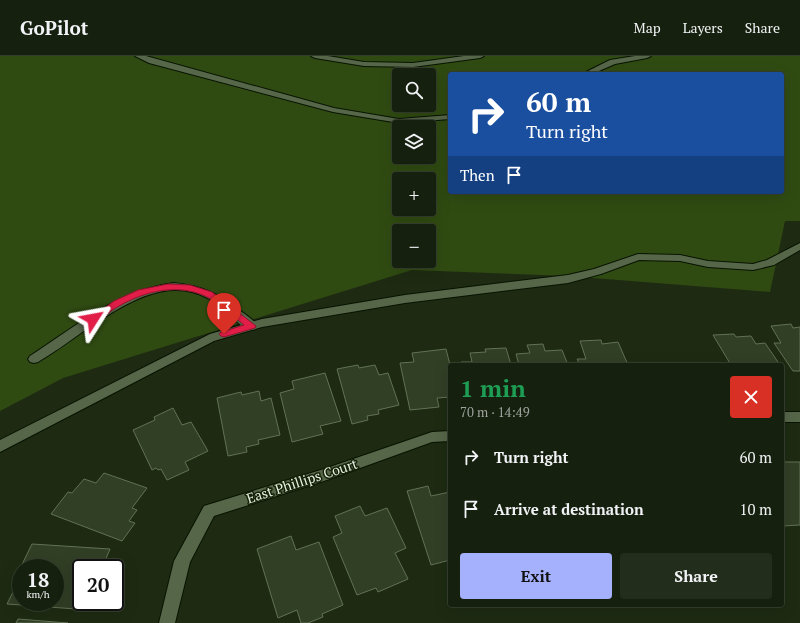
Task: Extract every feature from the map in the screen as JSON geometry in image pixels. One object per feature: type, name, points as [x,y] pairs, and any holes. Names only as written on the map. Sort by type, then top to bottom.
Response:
[{"type":"street","points":[[140,56],[152,61],[333,110],[399,120],[448,117]]},
{"type":"street","points":[[315,56],[364,64],[412,65],[480,56]]},
{"type":"street","points":[[590,72],[613,62],[647,56]]},
{"type":"street","points":[[0,446],[210,338],[262,323],[405,299],[568,279],[597,272],[638,257],[680,258],[708,264],[753,267],[770,263],[800,246]]},
{"type":"street","points":[[34,359],[117,303],[141,292],[168,287],[190,288],[209,294],[252,326]]},
{"type":"street","points":[[784,417],[800,417]]},
{"type":"street","name":"East Phillips Court","points":[[167,623],[182,561],[209,511],[432,437],[448,436]]},
{"type":"green space","points":[[0,56],[800,56],[800,221],[785,221],[770,292],[568,276],[412,270],[63,378],[0,411]]},
{"type":"building","points":[[791,324],[793,328],[800,327],[800,371],[793,371],[774,343],[781,343],[771,326]]},
{"type":"building","points":[[734,334],[736,337],[751,336],[756,344],[765,343],[779,363],[730,363],[713,335]]},
{"type":"building","points":[[601,340],[602,344],[618,342],[627,363],[579,363],[577,359],[586,359],[580,341]]},
{"type":"building","points":[[543,344],[545,351],[562,350],[567,363],[518,363],[516,354],[530,353],[527,345]]},
{"type":"building","points":[[506,348],[510,363],[461,363],[472,362],[470,353],[486,352],[485,349]]},
{"type":"building","points":[[446,349],[450,363],[448,363],[448,397],[437,398],[439,407],[410,410],[400,363],[414,362],[412,353]]},
{"type":"building","points":[[358,365],[359,368],[375,365],[379,375],[388,373],[399,405],[378,410],[379,414],[367,416],[368,420],[352,424],[337,369]]},
{"type":"building","points":[[325,373],[341,421],[320,426],[323,434],[292,442],[280,393],[294,389],[292,381]]},
{"type":"building","points":[[259,391],[261,401],[271,398],[280,435],[258,440],[259,444],[246,447],[247,452],[228,456],[217,398],[241,392],[242,395]]},
{"type":"building","points":[[173,408],[182,425],[191,422],[208,451],[185,462],[189,470],[167,480],[161,469],[158,470],[156,468],[152,470],[133,430],[155,420],[154,417]]},
{"type":"building","points":[[784,462],[800,462],[800,525],[784,526]]},
{"type":"building","points":[[104,473],[147,488],[132,508],[137,510],[129,521],[135,523],[122,541],[51,514],[68,492],[72,493],[84,479],[96,483]]},
{"type":"building","points":[[428,486],[431,496],[448,492],[448,561],[431,565],[407,491]]},
{"type":"building","points":[[360,506],[365,516],[387,508],[406,548],[395,553],[408,579],[378,592],[376,588],[357,595],[333,537],[342,533],[335,516]]},
{"type":"building","points":[[291,536],[296,550],[319,542],[343,605],[322,614],[323,617],[308,623],[301,623],[297,610],[278,618],[257,549]]},
{"type":"building","points":[[32,544],[110,549],[106,559],[72,559],[72,609],[64,608],[64,559],[25,559]]},
{"type":"building","points":[[12,594],[12,604],[7,604]]},
{"type":"building","points":[[18,619],[68,623],[16,623]]},
{"type":"route","points":[[93,319],[117,303],[141,292],[168,287],[190,288],[209,294],[252,326],[224,334]]}]
